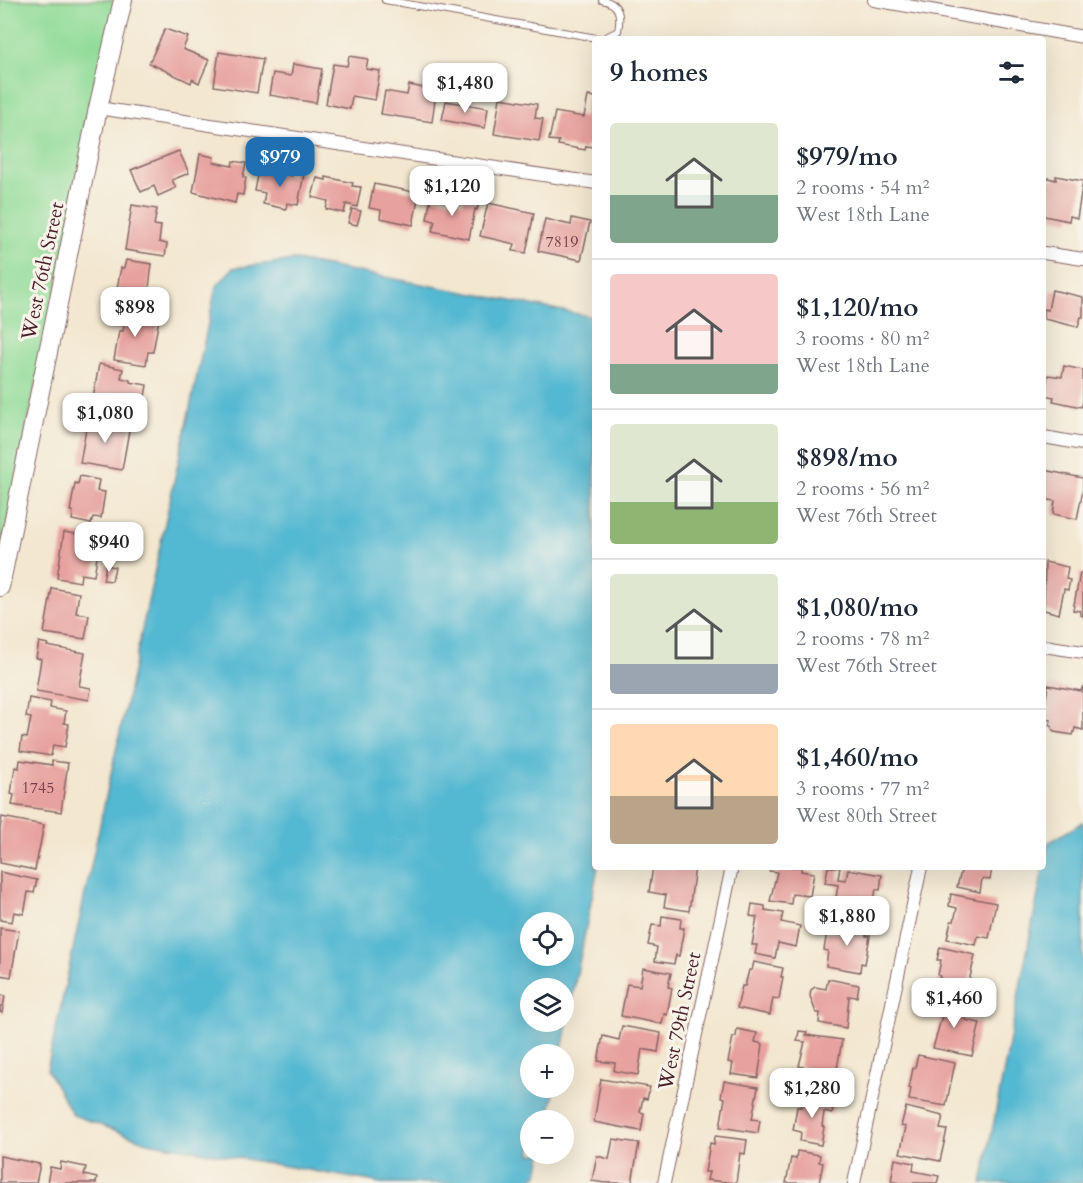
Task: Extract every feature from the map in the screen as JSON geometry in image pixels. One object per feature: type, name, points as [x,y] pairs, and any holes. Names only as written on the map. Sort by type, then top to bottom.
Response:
[{"type":"street","name":"West 76th Street","points":[[0,587],[98,108],[123,0]]},
{"type":"street","points":[[874,0],[1083,37]]},
{"type":"street","points":[[98,108],[592,182]]},
{"type":"street","points":[[1046,253],[1083,259]]},
{"type":"street","points":[[1046,437],[1083,444]]},
{"type":"street","points":[[1046,646],[1083,652]]},
{"type":"street","name":"West 79th Street","points":[[664,1183],[731,870]]},
{"type":"street","points":[[854,1183],[920,870]]},
{"type":"lane","points":[[385,0],[592,37]]},
{"type":"lane","points":[[602,0],[610,1],[617,8],[621,17],[618,31],[608,36]]},
{"type":"green space","points":[[0,0],[117,0],[0,555]]},
{"type":"water","points":[[295,260],[592,316],[592,870],[597,870],[574,988],[574,978],[520,978],[520,1032],[565,1032],[563,1044],[520,1044],[520,1098],[553,1098],[550,1110],[520,1110],[520,1164],[540,1164],[538,1174],[525,1183],[382,1183],[147,1142],[73,1115],[47,1070],[216,287],[233,268]]},
{"type":"water","points":[[1083,822],[1083,1183],[982,1183],[1043,870],[1046,870],[1048,843]]},
{"type":"building","points":[[165,29],[188,37],[183,49],[209,60],[199,83],[192,79],[191,83],[149,63]]},
{"type":"building","points":[[219,52],[263,59],[257,93],[214,86]]},
{"type":"building","points":[[349,56],[368,59],[366,69],[380,71],[375,100],[352,96],[350,109],[326,104],[333,64],[347,66]]},
{"type":"building","points":[[293,64],[322,69],[316,103],[269,95],[273,73],[291,76]]},
{"type":"building","points":[[409,85],[429,89],[428,99],[435,100],[432,122],[381,114],[385,91],[407,95]]},
{"type":"building","points":[[588,96],[592,96],[592,147],[586,146],[585,150],[558,145],[559,141],[549,140],[555,112],[584,117]]},
{"type":"building","points":[[500,98],[537,104],[535,118],[543,119],[539,141],[494,134]]},
{"type":"building","points":[[446,101],[488,108],[485,128],[442,120]]},
{"type":"building","points":[[179,151],[189,173],[172,180],[176,188],[158,196],[154,186],[141,192],[131,170]]},
{"type":"building","points":[[200,154],[214,157],[213,162],[232,166],[233,161],[246,163],[243,195],[237,194],[235,203],[193,192]]},
{"type":"building","points":[[259,170],[292,176],[293,171],[304,174],[298,205],[287,203],[286,209],[263,204],[265,193],[255,191]]},
{"type":"building","points":[[1056,176],[1083,181],[1077,218],[1070,216],[1069,221],[1046,216],[1046,178],[1056,180]]},
{"type":"building","points":[[326,177],[361,187],[357,207],[346,204],[344,213],[326,209],[328,201],[312,197],[317,178],[326,180]]},
{"type":"building","points":[[374,184],[419,193],[413,225],[380,218],[381,210],[369,208]]},
{"type":"building","points":[[431,197],[463,203],[464,199],[479,202],[477,210],[475,209],[469,239],[432,231],[435,221],[427,219]]},
{"type":"building","points":[[488,203],[534,213],[526,253],[513,251],[515,244],[480,236]]},
{"type":"building","points":[[132,205],[157,209],[154,225],[161,226],[159,242],[167,244],[165,256],[125,250]]},
{"type":"building","points":[[352,209],[361,211],[357,225],[348,223]]},
{"type":"building","points":[[572,218],[590,222],[581,260],[538,251],[545,219],[571,225]]},
{"type":"building","points":[[126,260],[152,264],[148,296],[161,298],[159,311],[118,304],[119,294],[116,293],[121,268],[124,268]]},
{"type":"building","points":[[1052,290],[1083,297],[1083,317],[1078,327],[1046,319],[1046,310],[1048,310]]},
{"type":"building","points":[[114,312],[159,319],[153,352],[148,352],[146,365],[114,360],[119,331],[123,331],[124,326],[112,324]]},
{"type":"building","points":[[99,364],[123,369],[121,378],[147,385],[144,403],[118,400],[115,415],[91,410]]},
{"type":"building","points":[[1064,366],[1083,370],[1081,407],[1053,401],[1054,397],[1046,395],[1048,375],[1062,377]]},
{"type":"building","points":[[88,418],[130,425],[122,470],[80,463]]},
{"type":"building","points":[[1046,470],[1083,478],[1077,519],[1053,514],[1055,501],[1046,499]]},
{"type":"building","points":[[80,476],[99,480],[97,491],[105,492],[101,518],[93,517],[91,524],[72,520],[73,511],[70,511],[75,483],[78,484]]},
{"type":"building","points":[[64,532],[100,538],[94,576],[81,574],[80,582],[57,578]]},
{"type":"building","points":[[1046,562],[1068,567],[1066,579],[1070,580],[1068,590],[1064,589],[1059,614],[1046,611]]},
{"type":"building","points":[[106,565],[115,567],[112,581],[103,580]]},
{"type":"building","points":[[1080,573],[1083,574],[1083,616],[1080,615],[1080,611],[1073,610]]},
{"type":"building","points":[[52,588],[79,593],[76,613],[89,615],[85,639],[44,633]]},
{"type":"building","points":[[39,642],[48,644],[47,646],[85,653],[79,686],[91,688],[89,700],[36,691],[41,659],[36,658]]},
{"type":"building","points":[[1048,685],[1081,691],[1083,686],[1083,730],[1075,728],[1073,735],[1054,732],[1050,724],[1051,720],[1046,719]]},
{"type":"building","points":[[29,698],[51,702],[50,708],[66,711],[64,723],[69,724],[65,747],[53,745],[51,756],[20,751],[22,737],[27,738],[31,718],[26,717]]},
{"type":"building","points":[[20,760],[52,765],[52,761],[68,763],[61,812],[12,805],[14,795],[11,794],[15,767],[19,768]]},
{"type":"building","points":[[2,817],[44,825],[35,870],[0,863]]},
{"type":"building","points":[[653,870],[695,870],[689,911],[664,907],[666,895],[649,892]]},
{"type":"building","points":[[801,870],[814,873],[810,896],[792,894],[791,904],[770,901],[777,872],[769,871]]},
{"type":"building","points":[[827,870],[840,870],[838,879],[846,880],[848,870],[882,875],[880,890],[876,889],[871,919],[837,914],[840,899],[836,898],[838,885],[825,883]]},
{"type":"building","points":[[961,870],[992,870],[990,880],[982,879],[980,892],[957,887]]},
{"type":"building","points":[[0,872],[37,880],[34,893],[28,892],[24,914],[14,912],[12,922],[0,920]]},
{"type":"building","points":[[951,894],[996,903],[989,938],[978,936],[976,945],[947,939],[957,908],[949,906]]},
{"type":"building","points":[[752,904],[765,906],[765,910],[783,913],[781,922],[800,926],[796,947],[778,943],[775,958],[755,954],[757,945],[752,945],[757,917],[750,916]]},
{"type":"building","points":[[662,916],[681,919],[680,928],[684,928],[679,956],[676,955],[674,964],[655,961],[657,947],[648,945],[652,925],[661,926]]},
{"type":"building","points":[[839,923],[868,927],[866,936],[870,936],[865,964],[861,963],[860,972],[826,966],[828,951],[824,950],[827,932],[838,933]]},
{"type":"building","points":[[0,928],[19,931],[11,977],[0,975]]},
{"type":"building","points":[[940,947],[975,955],[965,1000],[936,993],[940,976],[938,975],[941,960],[937,960]]},
{"type":"building","points":[[754,962],[783,968],[779,999],[773,998],[770,1015],[737,1008],[742,986],[745,986],[749,970],[752,970]]},
{"type":"building","points":[[643,968],[671,973],[668,987],[672,988],[667,1015],[664,1014],[662,1024],[621,1016],[627,984],[640,986]]},
{"type":"building","points":[[828,979],[859,985],[857,997],[849,996],[846,1028],[819,1023],[820,1013],[816,1013],[810,996],[811,990],[815,987],[826,989]]},
{"type":"building","points":[[0,995],[5,996],[2,1013],[0,1012]]},
{"type":"building","points":[[929,1001],[967,1009],[965,1020],[980,1023],[972,1056],[933,1048],[942,1016],[926,1013]]},
{"type":"building","points":[[622,1026],[661,1033],[658,1052],[642,1049],[638,1075],[614,1071],[615,1063],[598,1061],[603,1036],[619,1040]]},
{"type":"building","points":[[737,1029],[757,1033],[755,1042],[763,1044],[758,1078],[731,1074],[733,1063],[728,1062]]},
{"type":"building","points":[[799,1031],[807,1032],[806,1035],[842,1040],[836,1075],[840,1076],[838,1091],[801,1085],[804,1067],[799,1066],[805,1042],[797,1041]]},
{"type":"building","points":[[918,1055],[955,1063],[946,1106],[909,1100],[913,1068],[915,1068]]},
{"type":"building","points":[[601,1079],[650,1087],[647,1099],[643,1098],[640,1112],[644,1113],[641,1131],[594,1122]]},
{"type":"building","points":[[724,1081],[758,1087],[752,1119],[760,1120],[758,1133],[720,1127],[725,1098],[721,1097]]},
{"type":"building","points":[[803,1096],[834,1101],[832,1114],[824,1112],[821,1145],[800,1141],[801,1132],[793,1130],[797,1107],[801,1107]]},
{"type":"building","points":[[906,1107],[943,1116],[940,1129],[947,1130],[940,1161],[900,1153],[906,1127],[901,1126]]},
{"type":"building","points":[[715,1136],[747,1140],[745,1154],[740,1153],[736,1183],[707,1180],[709,1172],[705,1172],[710,1143],[714,1144]]},
{"type":"building","points":[[613,1139],[639,1143],[632,1183],[592,1181],[597,1156],[609,1159]]},
{"type":"building","points":[[797,1151],[820,1155],[819,1162],[823,1163],[819,1183],[786,1183],[791,1158],[796,1159]]},
{"type":"building","points":[[0,1156],[40,1164],[36,1183],[0,1183]]},
{"type":"building","points":[[895,1159],[914,1163],[913,1171],[939,1176],[937,1183],[891,1181]]},
{"type":"building","points":[[61,1162],[86,1167],[84,1175],[97,1178],[96,1183],[47,1183],[50,1167],[60,1169]]}]
